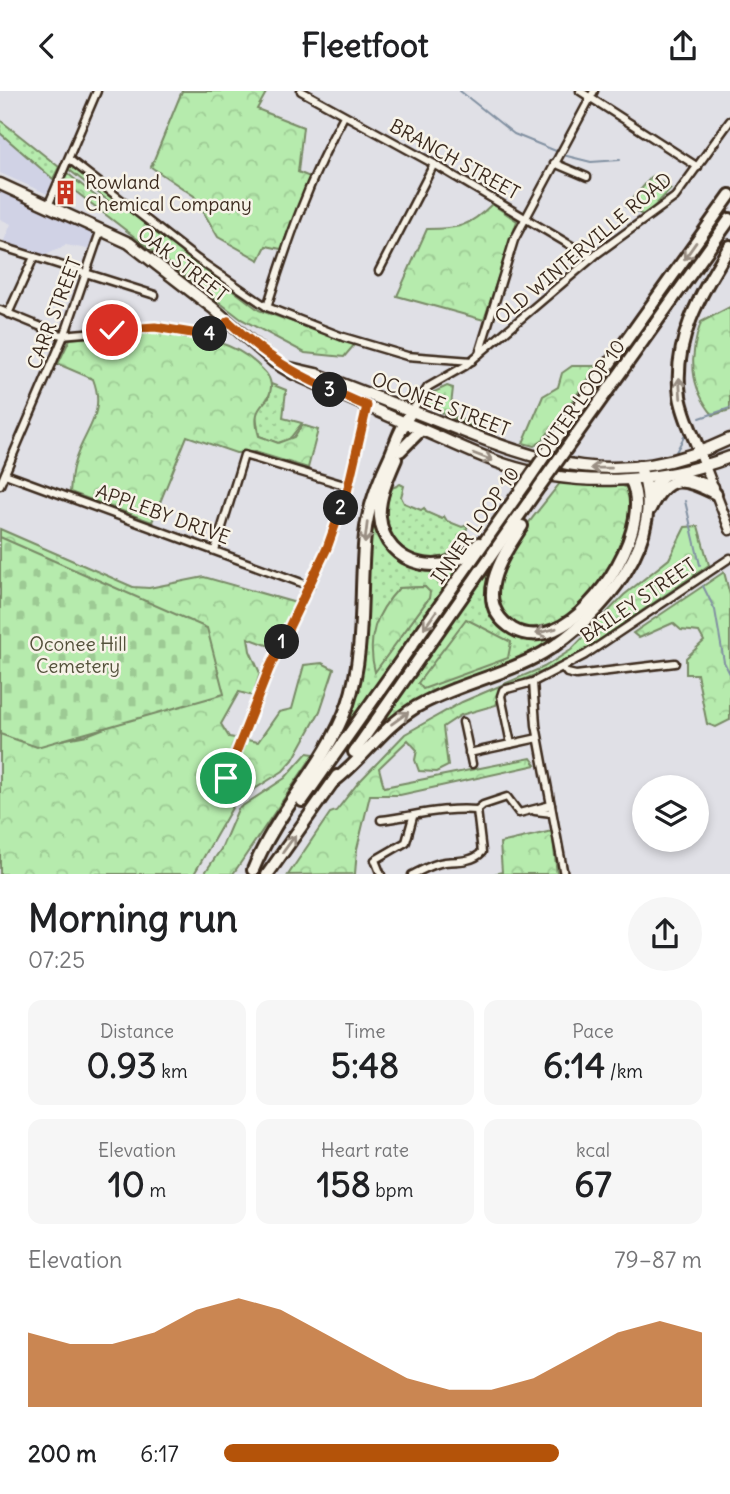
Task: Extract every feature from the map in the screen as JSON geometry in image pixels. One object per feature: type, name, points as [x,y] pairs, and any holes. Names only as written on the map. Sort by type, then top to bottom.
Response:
[{"type":"highway","name":"INNER LOOP 10","points":[[251,872],[730,195]]},
{"type":"highway","name":"OUTER LOOP 10","points":[[267,874],[730,219]]},
{"type":"highway","points":[[700,453],[680,397],[681,348],[694,307],[730,246]]},
{"type":"highway","points":[[251,872],[262,847],[328,749],[348,703],[359,654],[368,518],[412,426],[412,411]]},
{"type":"highway","points":[[412,426],[384,494],[380,517],[389,543],[404,558],[424,565],[447,564],[475,548],[498,524]]},
{"type":"highway","points":[[639,465],[649,506]]},
{"type":"highway","points":[[333,782],[381,732],[413,709],[542,653],[589,618],[605,600],[637,551],[654,486],[668,475]]},
{"type":"highway","points":[[539,487],[537,502],[500,562],[491,592],[499,616],[509,627],[529,635],[554,630],[580,613],[593,600],[610,575],[632,529],[636,499],[629,479]]},
{"type":"highway","points":[[649,506],[668,484],[694,483],[715,491]]},
{"type":"main road","name":"OAK STREET","points":[[0,184],[141,250],[228,321]]},
{"type":"main road","name":"OCONEE STREET","points":[[228,321],[253,345],[294,374],[508,465],[571,478],[629,479],[668,475],[730,457]]},
{"type":"main road","name":"OCONEE STREET","points":[[286,368],[316,374],[549,462],[590,467],[639,465],[700,453],[730,439]]},
{"type":"main road","points":[[700,453],[730,530]]},
{"type":"main road","points":[[668,475],[715,491]]},
{"type":"street","points":[[48,206],[97,91]]},
{"type":"street","name":"BRANCH STREET","points":[[301,91],[434,164],[592,258]]},
{"type":"street","points":[[580,91],[592,94],[698,167]]},
{"type":"street","points":[[479,356],[507,260],[524,217],[592,94]]},
{"type":"street","points":[[267,307],[288,236],[320,160],[344,116]]},
{"type":"street","name":"OLD WINTERVILLE ROAD","points":[[412,411],[428,387],[479,356],[592,258],[675,197],[730,121]]},
{"type":"street","points":[[69,159],[197,259],[267,307],[344,337],[407,356],[472,361]]},
{"type":"street","points":[[554,163],[587,177]]},
{"type":"street","points":[[379,271],[434,164]]},
{"type":"street","name":"CARR STREET","points":[[0,485],[64,335],[101,229]]},
{"type":"street","points":[[0,246],[155,295]]},
{"type":"street","points":[[8,314],[34,257]]},
{"type":"street","points":[[0,310],[64,335],[155,327],[204,335],[219,330],[228,321]]},
{"type":"street","points":[[226,778],[269,669],[310,586],[348,486],[367,406]]},
{"type":"street","points":[[215,550],[244,455],[348,486]]},
{"type":"street","name":"APPLEBY DRIVE","points":[[5,474],[310,586]]},
{"type":"street","name":"BAILEY STREET","points":[[510,744],[502,692],[563,668],[730,558]]},
{"type":"street","points":[[563,668],[567,673],[576,675],[675,663]]},
{"type":"street","points":[[533,682],[538,738],[564,874]]},
{"type":"street","points":[[463,722],[472,764]]},
{"type":"street","points":[[470,753],[538,738]]},
{"type":"street","points":[[381,820],[413,817],[453,808],[477,810],[482,805],[508,797],[519,813],[552,809]]},
{"type":"street","points":[[412,874],[446,862],[454,864],[479,856],[482,852],[477,810]]},
{"type":"street","points":[[381,874],[376,860],[406,842],[413,817]]},
{"type":"shaded area","points":[[0,125],[56,169],[50,195],[0,173]]},
{"type":"shaded area","points":[[0,192],[96,235],[92,250],[66,245],[44,256],[3,243],[11,224],[0,219]]},
{"type":"green space","points":[[182,91],[267,91],[257,109],[303,127],[298,172],[310,177],[281,249],[266,246],[259,260],[218,237],[194,196],[151,167]]},
{"type":"green space","points":[[0,120],[59,167],[53,179],[0,133]]},
{"type":"green space","points":[[73,167],[259,310],[355,344],[344,357],[305,353],[241,319],[62,181],[67,173],[109,207],[111,203],[67,168]]},
{"type":"green space","points":[[652,176],[671,189],[645,216],[626,207]]},
{"type":"green space","points":[[492,204],[517,221],[484,320],[397,296],[427,229],[447,228],[470,222]]},
{"type":"green space","points":[[730,307],[730,410],[713,415],[695,382],[694,347],[701,322]]},
{"type":"green space","points":[[159,331],[224,344],[247,356],[265,371],[271,387],[270,394],[258,411],[259,436],[278,443],[294,437],[302,425],[318,430],[308,468],[255,452],[236,453],[187,436],[152,522],[70,492],[73,467],[96,413],[97,392],[93,379],[58,364],[70,339]]},
{"type":"green space","points":[[572,366],[598,366],[542,441],[534,446],[523,443],[543,396],[558,387],[562,373]]},
{"type":"green space","points":[[271,384],[286,390],[283,418],[302,423],[287,442],[278,443],[259,436],[256,415],[258,406],[269,398]]},
{"type":"green space","points":[[447,386],[453,388],[450,414],[479,428],[482,428],[475,424],[484,427],[484,433],[426,405],[432,393]]},
{"type":"green space","points":[[560,483],[623,486],[632,490],[625,535],[606,576],[587,601],[574,612],[542,626],[512,624],[501,615],[496,601],[501,569],[524,530]]},
{"type":"green space","points":[[400,484],[404,486],[401,497],[404,503],[421,510],[424,508],[426,512],[442,519],[444,516],[447,521],[462,527],[468,525],[459,544],[445,555],[429,559],[414,555],[400,545],[390,530],[387,511],[392,488]]},
{"type":"green space","points":[[374,503],[378,523],[405,561],[465,561],[337,747],[329,753],[354,694],[365,560]],"holes":[[[425,587],[429,598],[375,671],[373,652],[399,588]]]},
{"type":"green space","points":[[698,526],[709,565],[589,647],[556,666],[503,688],[496,705],[461,715],[443,727],[448,766],[436,772],[419,771],[415,760],[417,750],[408,740],[379,768],[384,787],[531,758],[536,765],[400,795],[370,795],[357,849],[355,874],[289,874],[330,813],[336,811],[358,783],[405,734],[462,702],[544,667],[571,650],[624,595],[669,559],[685,527]]},
{"type":"green space","points":[[0,529],[133,587],[149,588],[204,577],[296,603],[275,648],[248,638],[250,651],[260,673],[253,696],[239,692],[221,724],[229,737],[258,742],[279,712],[292,709],[304,665],[322,663],[334,669],[320,711],[293,760],[283,771],[236,801],[194,874],[0,874],[0,726],[41,744],[87,735],[143,713],[0,540]]},
{"type":"green space","name":"Oconee Hill Cemetery","points":[[0,537],[207,628],[224,694],[37,747],[0,734]]},
{"type":"green space","points":[[500,552],[514,633],[579,622],[547,647],[397,716],[374,734]]},
{"type":"green space","points":[[724,572],[730,595],[730,720],[716,727],[707,724],[697,674],[686,674],[686,658],[704,641],[699,632],[681,630],[673,623],[639,638],[633,633]]},
{"type":"green space","points":[[425,587],[430,592],[429,598],[375,672],[373,637],[384,607],[399,588]]},
{"type":"green space","points":[[466,619],[511,642],[508,658],[423,689],[418,683]]},
{"type":"green space","points":[[307,753],[314,754],[233,874],[204,874],[221,849],[238,809],[285,778]]},
{"type":"green space","points":[[552,831],[557,874],[494,874],[502,872],[500,843]]},
{"type":"waterway","points":[[460,91],[514,134],[556,151]]},
{"type":"waterway","points":[[563,155],[591,162],[620,160]]},
{"type":"waterway","points":[[700,418],[730,408]]},
{"type":"waterway","points":[[676,452],[685,435]]},
{"type":"waterway","points":[[685,501],[700,565]]},
{"type":"waterway","points":[[703,586],[715,610],[724,662],[730,674]]},
{"type":"place","name":"Rowland Chemical Company","points":[[65,193]]},
{"type":"route","points":[[112,330],[155,327],[204,335],[219,330],[228,321],[274,362],[294,374],[367,406],[347,492],[327,548],[269,669],[226,778]]}]
